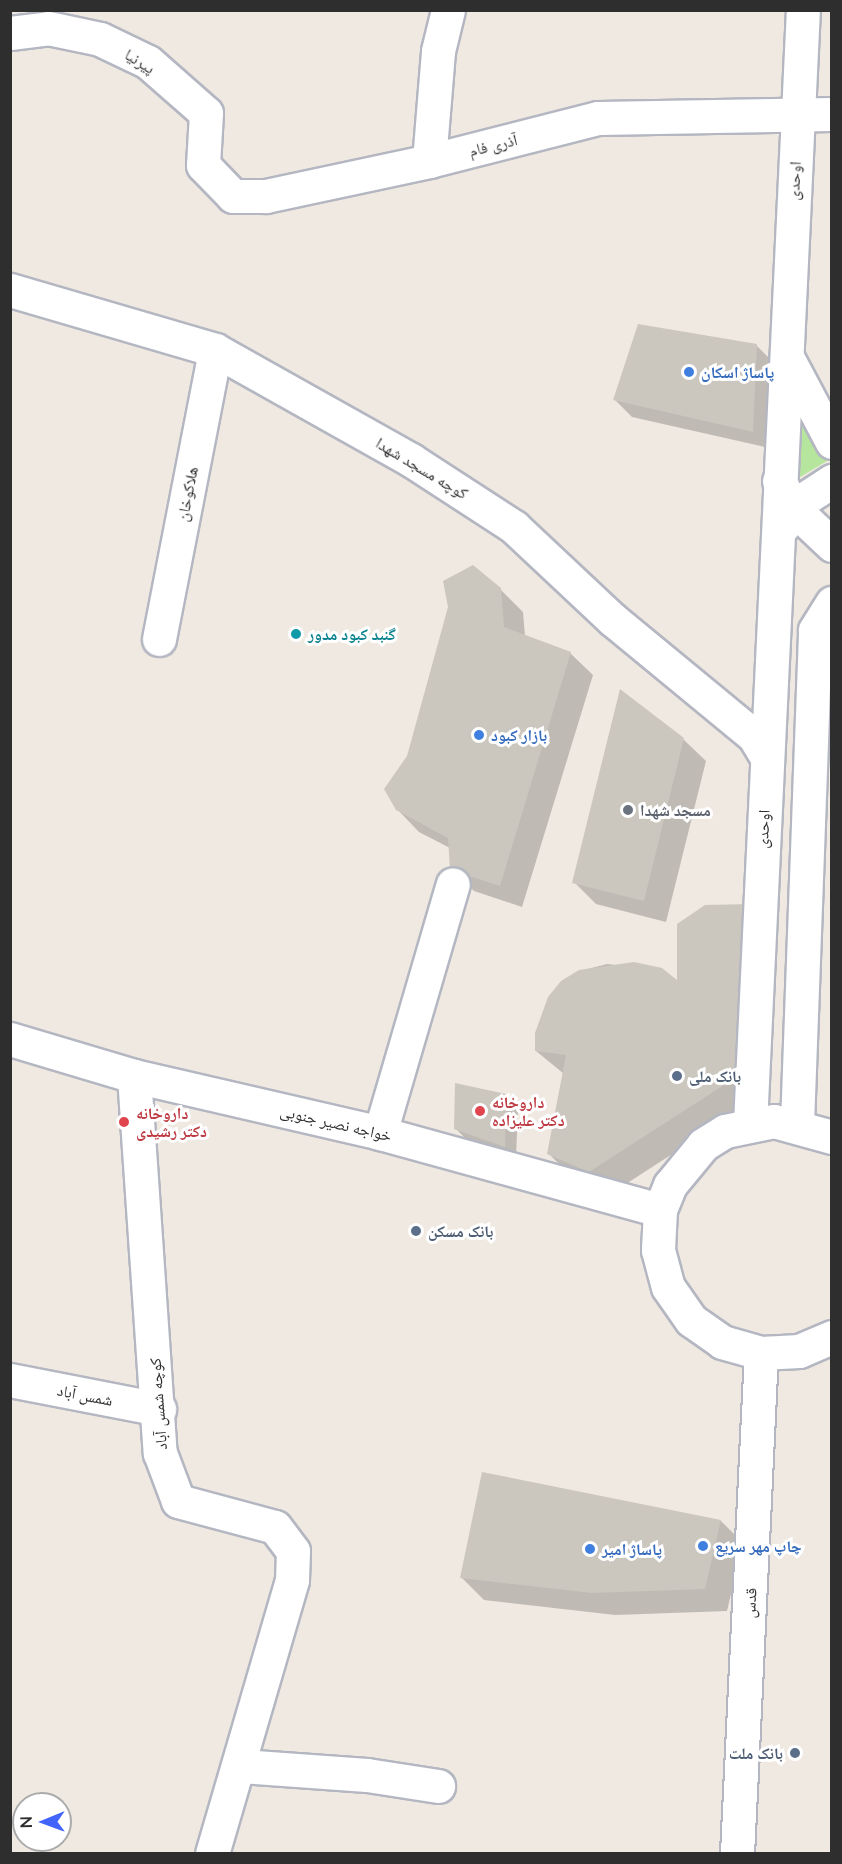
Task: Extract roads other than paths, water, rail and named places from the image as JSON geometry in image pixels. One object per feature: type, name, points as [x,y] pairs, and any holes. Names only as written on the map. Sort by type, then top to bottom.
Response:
[{"type":"street","points":[[429,161],[438,51],[448,10]]},
{"type":"street","name":"اوحدی","points":[[750,1124],[766,756],[786,522],[779,481],[803,10]]},
{"type":"street","name":"پیرنیا","points":[[10,33],[48,28],[100,39],[148,62],[207,113],[203,165]]},
{"type":"street","name":"آذری فام","points":[[203,165],[233,196],[266,196],[429,161],[598,118],[798,111],[831,114]]},
{"type":"street","name":"کوچه مسجد شهدا","points":[[10,290],[215,350],[411,460],[514,527],[612,619],[754,736],[766,756]]},
{"type":"street","name":"هلاکوخان","points":[[159,639],[215,350]]},
{"type":"street","points":[[784,351],[831,442]]},
{"type":"street","points":[[831,481],[786,522],[831,545]]},
{"type":"street","points":[[797,1124],[823,616]]},
{"type":"street","points":[[380,1132],[453,884]]},
{"type":"street","name":"خواجه نصیر جنوبی","points":[[10,1039],[134,1076],[380,1132],[660,1210]]},
{"type":"street","name":"کوچه شمس آباد","points":[[134,1076],[159,1408],[160,1453],[178,1501],[275,1527],[293,1551],[292,1580],[242,1766],[212,1854]]},
{"type":"street","points":[[831,1137],[797,1124],[750,1124],[725,1131],[690,1157],[660,1210],[658,1250],[668,1287],[685,1312],[722,1342],[760,1353],[799,1351],[831,1337]]},
{"type":"street","name":"قدس","points":[[737,1854],[760,1353]]},
{"type":"street","name":"شمس آباد","points":[[12,1385],[159,1408]]},
{"type":"street","points":[[242,1766],[367,1775],[438,1786]]},
{"type":"place","name":"پاساژ اسکان","points":[[689,372]]},
{"type":"place","name":"گنبد کبود مدور","points":[[296,634]]},
{"type":"place","name":"بازار کبود","points":[[479,735]]},
{"type":"place","name":"مسجد شهدا","points":[[628,810]]},
{"type":"place","name":"بانک ملی","points":[[677,1076]]},
{"type":"place","name":"داروخانه دکتر علیزاده","points":[[480,1111]]},
{"type":"place","name":"داروخانه دکتر رشیدی","points":[[124,1122]]},
{"type":"place","name":"بانک مسکن","points":[[416,1231]]},
{"type":"place","name":"چاپ مهر سریع","points":[[703,1546]]},
{"type":"place","name":"پاساژ امیر","points":[[590,1549]]},
{"type":"place","name":"بانک ملت","points":[[795,1753]]}]
